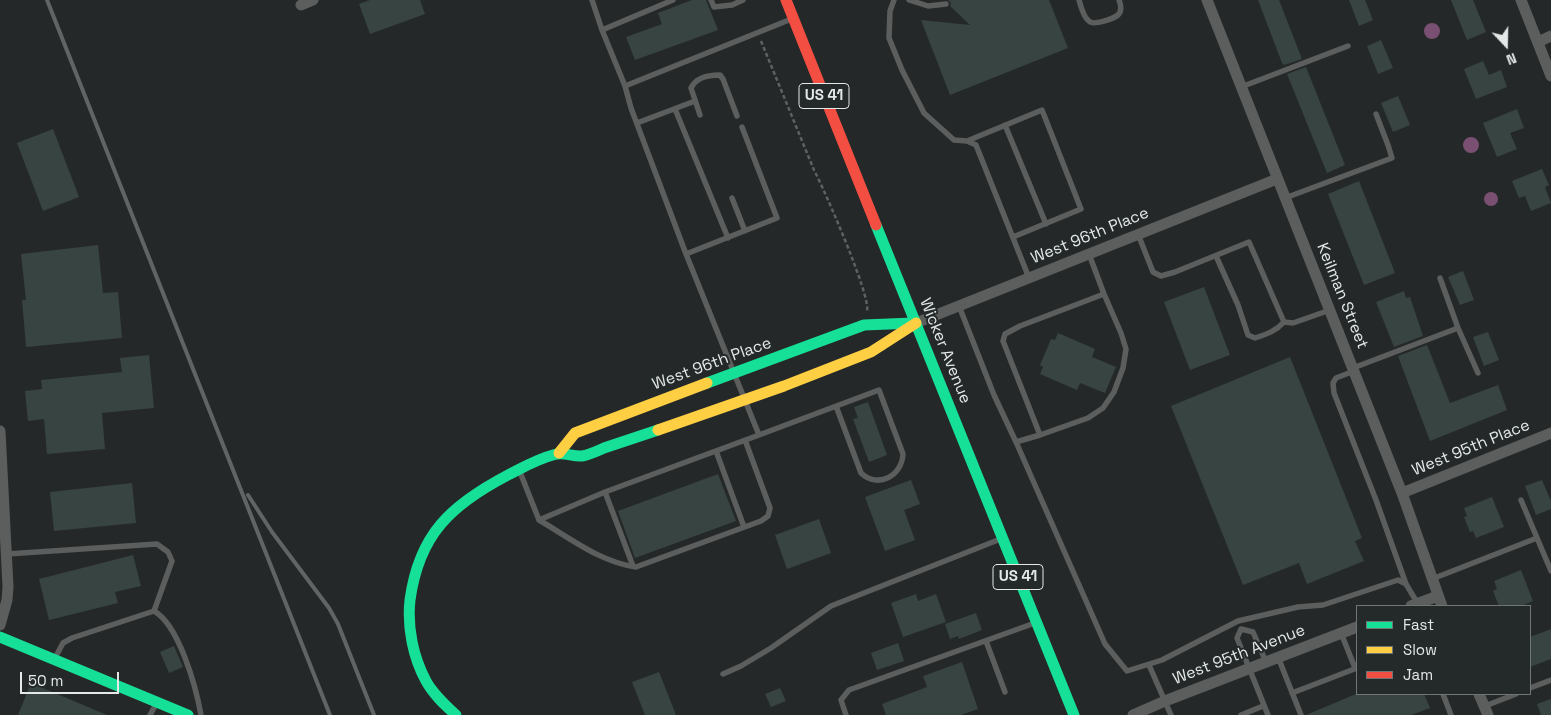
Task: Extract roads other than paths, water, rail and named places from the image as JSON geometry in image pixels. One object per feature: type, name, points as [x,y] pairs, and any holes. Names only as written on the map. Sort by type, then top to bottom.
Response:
[{"type":"main road","name":"Wicker Avenue","points":[[786,0],[1074,715]]},
{"type":"main road","name":"West 96th Place","points":[[559,453],[575,433],[864,325],[916,323]]},
{"type":"main road","name":"West 96th Place","points":[[456,715],[438,697],[426,680],[415,655],[409,601],[414,573],[426,545],[444,518],[477,492],[519,469],[559,453],[582,456],[746,399],[871,352],[916,323]]},
{"type":"main road","points":[[0,637],[188,715]]},
{"type":"street","points":[[301,5],[313,0]]},
{"type":"street","name":"Keilman Street","points":[[1207,0],[1402,493],[1440,601]]},
{"type":"street","points":[[1521,0],[1551,76]]},
{"type":"street","points":[[1538,42],[1551,36]]},
{"type":"street","name":"West 96th Place","points":[[916,323],[1277,179]]},
{"type":"street","points":[[0,431],[8,587],[8,600],[0,625]]},
{"type":"street","name":"West 95th Place","points":[[1402,493],[1551,433]]},
{"type":"street","points":[[1414,605],[1440,601]]},
{"type":"street","name":"West 95th Avenue","points":[[1133,715],[1356,627]]},
{"type":"street","points":[[1479,695],[1486,711]]},
{"type":"lane","points":[[592,0],[686,254],[759,435]]},
{"type":"lane","points":[[602,30],[673,0]]},
{"type":"lane","points":[[711,0],[714,6],[732,4],[743,0]]},
{"type":"lane","points":[[894,0],[890,11],[889,38],[902,70],[924,113],[954,140],[967,141],[976,145],[1029,278]]},
{"type":"lane","points":[[909,0],[928,6],[946,4]]},
{"type":"lane","points":[[1079,0],[1086,19],[1090,23],[1095,24],[1117,15],[1120,10],[1119,0]]},
{"type":"lane","points":[[625,86],[793,18]]},
{"type":"lane","points":[[1241,87],[1348,46]]},
{"type":"lane","points":[[700,115],[691,88],[693,84],[706,76],[720,75],[737,116]]},
{"type":"lane","points":[[637,123],[695,101]]},
{"type":"lane","points":[[675,109],[728,238]]},
{"type":"lane","points":[[967,141],[1042,110],[1081,209],[1013,237]]},
{"type":"lane","points":[[1285,198],[1392,158],[1376,114]]},
{"type":"lane","points":[[1005,125],[1046,224]]},
{"type":"lane","points":[[686,254],[777,218],[742,127]]},
{"type":"lane","points":[[732,198],[745,231]]},
{"type":"lane","points":[[1138,234],[1153,272],[1161,276],[1250,242],[1284,322]]},
{"type":"lane","points":[[1016,442],[1088,418],[1104,408],[1114,392],[1123,368],[1126,349],[1089,254]]},
{"type":"lane","points":[[1216,256],[1238,305],[1248,335],[1255,338],[1271,333],[1284,322]]},
{"type":"lane","points":[[1440,278],[1458,328],[1478,373]]},
{"type":"lane","points":[[1040,435],[1003,341],[1005,334],[1020,326],[1104,294]]},
{"type":"lane","points":[[959,306],[994,395],[1105,644],[1127,671],[1162,660],[1238,621],[1298,607],[1323,605],[1398,580],[1406,584]]},
{"type":"lane","points":[[1284,322],[1293,323],[1330,310]]},
{"type":"lane","points":[[1414,605],[1376,500],[1334,393],[1333,383],[1336,378],[1353,370],[1458,328]]},
{"type":"lane","points":[[539,520],[604,492],[879,390],[903,454],[903,464],[897,472],[879,481],[867,479],[861,473],[836,406]]},
{"type":"lane","points":[[519,469],[539,520],[604,558],[623,565],[636,566],[761,521],[768,516],[770,508],[745,440]]},
{"type":"lane","points":[[716,451],[744,527]]},
{"type":"lane","points":[[604,492],[633,566]]},
{"type":"lane","points":[[1521,500],[1551,571]]},
{"type":"lane","points":[[1432,579],[1537,538]]},
{"type":"lane","points":[[723,674],[741,666],[771,648],[830,606],[1002,539]]},
{"type":"lane","points":[[7,554],[157,544],[168,552],[172,561],[154,611]]},
{"type":"lane","points":[[54,658],[63,643],[72,638],[154,611],[163,616],[176,638],[198,694],[201,715]]},
{"type":"lane","points":[[1238,621],[1241,629],[1237,638],[1268,715]]},
{"type":"lane","points":[[846,715],[841,700],[849,690],[1036,622]]},
{"type":"lane","points":[[1241,629],[1253,632],[1266,662]]},
{"type":"lane","points":[[1292,693],[1356,668],[1341,633]]},
{"type":"lane","points":[[986,641],[1005,692]]},
{"type":"lane","points":[[1278,657],[1301,715]]},
{"type":"lane","points":[[1149,665],[1171,715]]},
{"type":"lane","points":[[1531,688],[1551,680]]},
{"type":"lane","points":[[1443,695],[1451,715]]},
{"type":"lane","points":[[1486,711],[1514,695]]},
{"type":"lane","points":[[150,715],[157,702]]},
{"type":"lane","points":[[1241,715],[1263,706]]},
{"type":"railway","points":[[47,0],[330,715]]},
{"type":"railway","points":[[248,495],[272,532],[329,608],[338,624],[374,715]]}]
